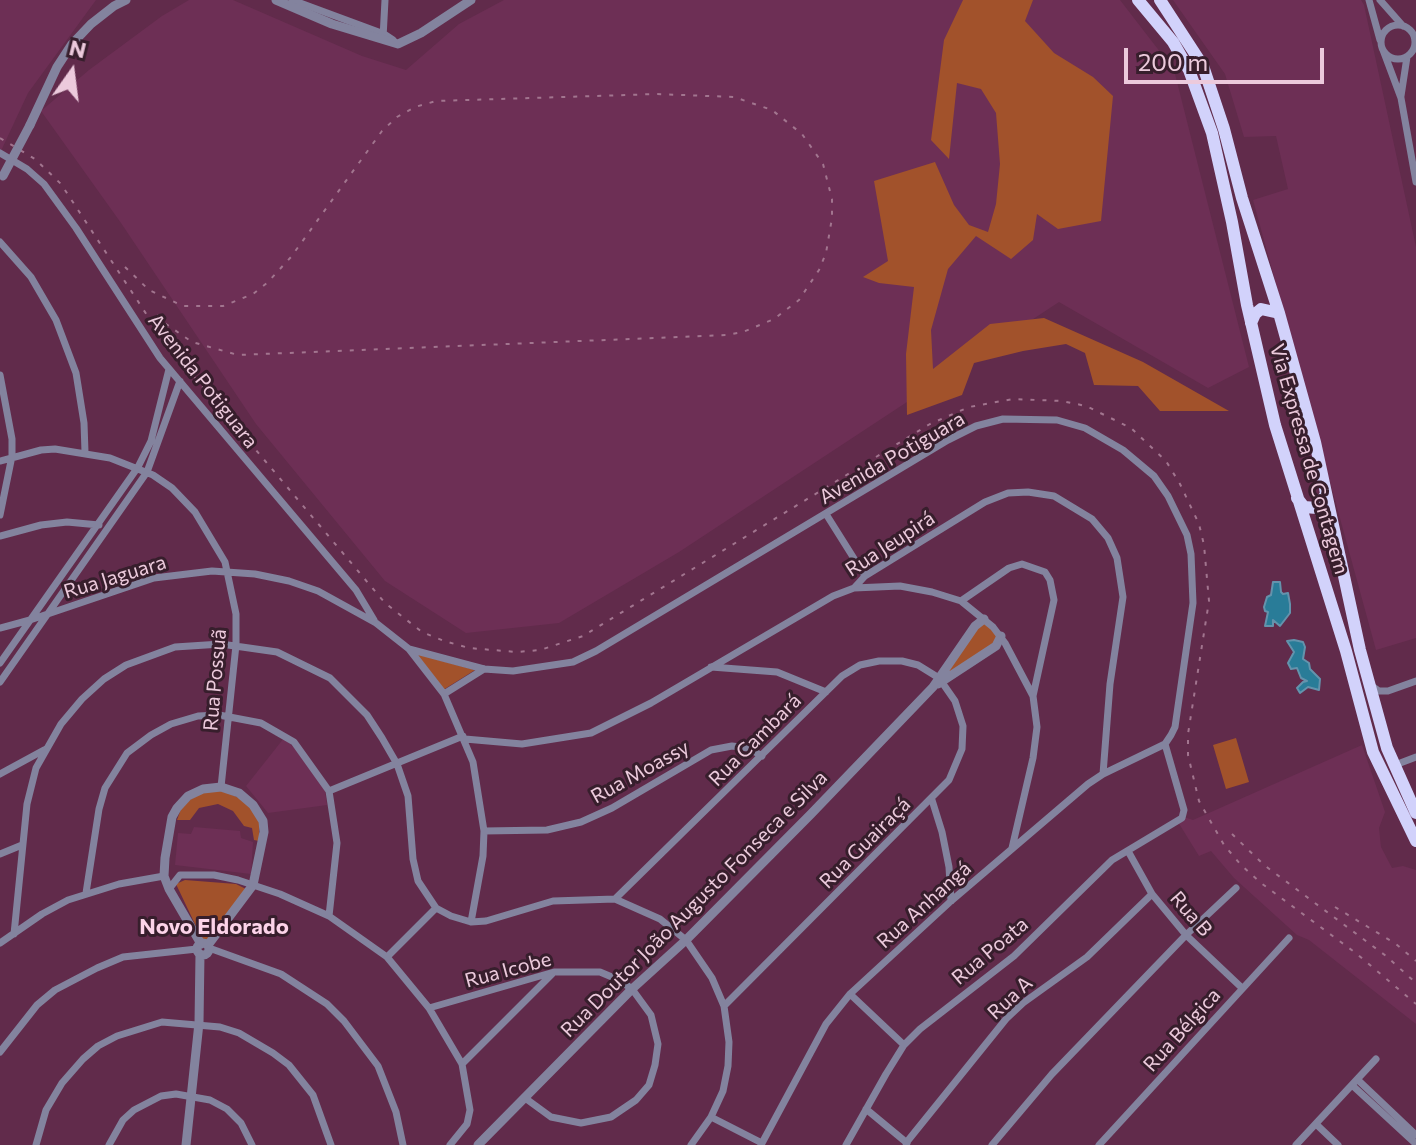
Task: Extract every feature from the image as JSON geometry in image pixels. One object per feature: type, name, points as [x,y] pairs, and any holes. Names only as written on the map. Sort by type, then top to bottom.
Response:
[{"type":"highway","name":"Via Expressa de Contagem","points":[[1138,0],[1173,42],[1189,70],[1212,133],[1251,324],[1295,495],[1346,651],[1373,752],[1416,841]]},
{"type":"highway","name":"Via Expressa de Contagem","points":[[1160,0],[1203,66],[1315,442],[1370,685],[1395,765],[1416,813]]},
{"type":"highway","points":[[1251,324],[1261,309],[1279,313]]},
{"type":"highway","points":[[1295,495],[1304,507],[1310,508],[1322,504],[1326,494]]},
{"type":"street","points":[[2,178],[57,67],[72,44],[91,24],[126,0]]},
{"type":"street","points":[[276,0],[313,8]]},
{"type":"street","points":[[292,0],[398,44],[421,33],[471,0]]},
{"type":"street","points":[[383,37],[385,0]]},
{"type":"street","points":[[1369,0],[1401,98],[1416,182]]},
{"type":"street","points":[[1380,0],[1403,26],[1414,33],[1416,43],[1401,98]]},
{"type":"street","points":[[1382,47],[1387,29],[1403,26]]},
{"type":"street","points":[[1382,47],[1391,58],[1411,54]]},
{"type":"street","name":"Avenida Potiguara","points":[[0,153],[27,169],[44,184],[169,369],[356,590],[376,623]]},
{"type":"street","points":[[0,242],[31,277],[56,320],[76,373],[85,452]]},
{"type":"street","points":[[0,663],[138,467],[151,441],[169,369]]},
{"type":"street","points":[[0,375],[8,408],[12,456],[0,515]]},
{"type":"street","points":[[0,682],[147,472],[180,381]]},
{"type":"street","name":"Avenida Potiguara","points":[[409,649],[484,669],[531,670],[573,662],[976,426],[1003,419],[1057,420],[1085,428],[1123,450],[1154,476],[1179,514],[1191,554],[1193,603],[1175,727],[1165,744]]},
{"type":"street","name":"Rua Possuã","points":[[0,461],[41,450],[85,452],[138,467],[172,488],[195,512],[225,562],[236,614],[236,645],[221,787]]},
{"type":"street","name":"Rua Jeupirá","points":[[329,791],[464,738],[522,744],[591,733],[651,703],[833,596],[854,588],[865,576],[985,502],[1008,493],[1028,492],[1054,496],[1092,519],[1108,538],[1117,558],[1123,597],[1110,684],[1103,774]]},
{"type":"street","points":[[826,514],[865,576]]},
{"type":"street","points":[[0,536],[67,522],[99,525]]},
{"type":"street","points":[[961,601],[1009,568],[1022,564],[1045,572],[1050,580],[1054,600],[1033,696],[1037,727],[1033,758],[1012,849]]},
{"type":"street","name":"Rua Jaguara","points":[[0,628],[154,578],[188,572],[228,571],[289,581],[318,591],[376,623],[409,649],[444,694],[464,738],[479,787],[484,831],[483,856],[471,922]]},
{"type":"street","points":[[854,588],[915,588],[961,601],[1001,636],[1033,696]]},
{"type":"street","points":[[348,606],[356,590]]},
{"type":"street","name":"Rua Doutor João Augusto Fonseca e Silva","points":[[478,1145],[632,989],[686,940],[938,682],[975,626],[984,619]]},
{"type":"street","name":"Rua Doutor João Augusto Fonseca e Silva","points":[[938,682],[996,646],[1001,636]]},
{"type":"street","points":[[14,934],[27,804],[36,768],[61,724],[82,699],[126,665],[175,647],[207,643],[277,652],[307,664],[330,678],[367,715],[397,764],[408,796],[418,881],[436,908],[471,922],[486,921],[553,901],[615,899],[660,919],[686,940],[712,978],[724,1006],[729,1058],[725,1083],[711,1117],[691,1145]]},
{"type":"street","name":"Rua Cambará","points":[[615,899],[842,676],[860,665],[879,661],[911,663],[938,682]]},
{"type":"street","points":[[711,667],[777,672],[826,692]]},
{"type":"street","points":[[444,694],[484,669]]},
{"type":"street","points":[[1370,685],[1379,691],[1388,691],[1416,681]]},
{"type":"street","name":"Rua Guairaçá","points":[[724,1006],[932,800],[952,774],[963,741],[958,707],[938,682]]},
{"type":"street","points":[[1378,713],[1388,691]]},
{"type":"street","points":[[86,893],[105,788],[127,753],[151,735],[187,718],[209,714],[261,723],[294,742],[329,791],[337,843],[329,916]]},
{"type":"street","name":"Rua Anhangá","points":[[761,1144],[826,1024],[850,994],[951,901],[1103,774],[1165,744]]},
{"type":"street","name":"Rua Poata","points":[[846,1145],[904,1045],[920,1029],[1014,956],[1112,860],[1182,818],[1184,810],[1165,744]]},
{"type":"street","name":"Rua Moassy","points":[[484,831],[547,830],[581,822],[612,808],[711,750],[732,746],[748,748],[762,756]]},
{"type":"street","points":[[0,774],[44,750]]},
{"type":"street","points":[[1395,765],[1414,760]]},
{"type":"street","points":[[186,1145],[205,950],[253,885],[262,844],[263,821],[246,799],[221,787],[203,789],[188,796],[177,808],[172,817],[164,876],[205,950]]},
{"type":"street","points":[[932,800],[949,867],[951,901]]},
{"type":"street","points":[[0,854],[22,845]]},
{"type":"street","name":"Rua B","points":[[1128,851],[1152,894],[1186,935],[1242,988]]},
{"type":"street","points":[[169,889],[176,877],[188,874],[214,875],[253,885],[329,916],[387,957],[429,1008],[462,1064],[470,1110],[467,1124],[450,1145]]},
{"type":"street","points":[[0,943],[42,914],[86,893],[164,876]]},
{"type":"street","points":[[992,1145],[1052,1074],[1186,935],[1236,888]]},
{"type":"street","name":"Rua A","points":[[908,1144],[1006,1019],[1087,957],[1152,894]]},
{"type":"street","points":[[387,957],[436,908]]},
{"type":"street","name":"Rua Bélgica","points":[[1099,1145],[1289,938]]},
{"type":"street","points":[[0,1052],[3,1038],[37,1005],[55,990],[97,968],[123,957],[205,950],[281,974],[327,1004],[378,1066],[396,1112],[403,1145]]},
{"type":"street","points":[[462,1064],[554,972]]},
{"type":"street","name":"Rua Icobe","points":[[429,1008],[554,972],[600,972],[632,989]]},
{"type":"street","points":[[525,1098],[551,1117],[581,1123],[611,1117],[636,1100],[649,1085],[658,1044],[651,1015],[632,989]]},
{"type":"street","points":[[850,994],[904,1045]]},
{"type":"street","points":[[36,1143],[46,1110],[62,1083],[98,1046],[138,1028],[162,1022],[199,1023],[239,1033],[289,1065],[313,1095],[331,1145]]},
{"type":"street","points":[[1296,1145],[1376,1059]]},
{"type":"street","points":[[1355,1083],[1416,1135]]},
{"type":"street","points":[[1355,1083],[1416,1144]]},
{"type":"street","points":[[109,1145],[123,1120],[147,1102],[176,1094],[210,1100],[227,1109],[241,1123],[252,1145]]},
{"type":"street","points":[[866,1109],[908,1144]]},
{"type":"street","points":[[711,1117],[761,1144]]},
{"type":"street","points":[[1316,1124],[1338,1145]]},
{"type":"shaded area","points":[[0,0],[96,0],[28,93],[0,153]]},
{"type":"shaded area","points":[[189,0],[233,0],[362,56],[406,70],[459,24],[504,0],[1120,0],[1174,70],[1249,367],[1208,388],[1059,302],[679,552],[559,623],[466,633],[385,581],[256,424],[121,223],[41,111],[89,70]]},
{"type":"shaded area","points":[[963,0],[1033,0],[1025,21],[1054,53],[1093,77],[1113,96],[1101,221],[1058,229],[1037,214],[1033,240],[1011,259],[976,236],[948,269],[931,330],[933,369],[990,324],[1044,318],[1143,362],[1229,411],[1160,411],[1138,386],[1094,385],[1085,353],[1066,344],[974,363],[962,395],[907,415],[906,354],[914,287],[879,283],[863,277],[888,261],[874,181],[935,162],[954,205],[969,225],[988,232],[996,204],[1000,164],[996,113],[981,89],[957,83],[949,159],[931,140],[944,40]]},
{"type":"shaded area","points":[[1173,0],[1361,0],[1364,5],[1416,247],[1416,638],[1376,650],[1253,200],[1288,189],[1276,136],[1244,137],[1225,74]]},
{"type":"shaded area","points":[[984,620],[999,636],[994,645],[943,677]]},
{"type":"shaded area","points":[[417,654],[475,670],[443,690]]},
{"type":"shaded area","points":[[284,738],[304,757],[325,791],[327,805],[268,813],[246,786]]},
{"type":"shaded area","points":[[1236,738],[1249,782],[1226,789],[1213,745]]},
{"type":"shaded area","points":[[1362,745],[1385,812],[1379,828],[1381,847],[1392,868],[1403,866],[1416,870],[1416,1024],[1309,940],[1297,935],[1234,878],[1211,851],[1199,856],[1178,822],[1184,817],[1193,820]]},
{"type":"shaded area","points":[[221,790],[253,809],[259,820],[259,841],[254,840],[252,828],[244,826],[233,811],[218,804],[199,808],[190,820],[177,820],[181,809],[191,799],[204,792]]},
{"type":"shaded area","points":[[194,827],[240,831],[241,838],[253,842],[251,874],[175,865],[178,833],[191,834]]},
{"type":"shaded area","points":[[185,880],[236,884],[246,889],[207,942],[203,941],[176,884]]},
{"type":"water","points":[[1273,582],[1280,582],[1281,592],[1288,593],[1290,613],[1280,626],[1273,620],[1273,626],[1265,626],[1268,612],[1264,607],[1267,597],[1271,595]]},
{"type":"water","points":[[1287,641],[1303,642],[1303,659],[1320,679],[1319,690],[1308,687],[1300,693],[1297,688],[1307,681],[1301,678],[1297,668],[1291,669],[1288,663],[1294,652]]},
{"type":"railway","points":[[125,267],[149,290],[183,306],[223,306],[253,294],[291,257],[382,131],[397,117],[415,107],[436,101],[657,94],[734,97],[772,110],[802,134],[823,164],[832,199],[826,253],[799,300],[774,319],[727,335],[238,355],[192,342],[166,324],[153,310]]},
{"type":"railway","points":[[0,138],[35,159],[61,184],[164,341],[385,603],[422,632],[469,648],[517,652],[540,650],[583,636],[930,424],[969,407],[1013,399],[1062,401],[1086,406],[1131,428],[1166,461],[1199,524],[1204,545],[1209,601],[1188,734],[1188,755],[1199,801],[1224,845],[1241,865],[1357,954],[1416,1004]]},
{"type":"railway","points":[[1232,834],[1264,865],[1386,956],[1416,983]]},
{"type":"railway","points":[[1335,907],[1396,944],[1416,961]]},
{"type":"district","name":"Novo Eldorado","points":[[214,927]]}]
